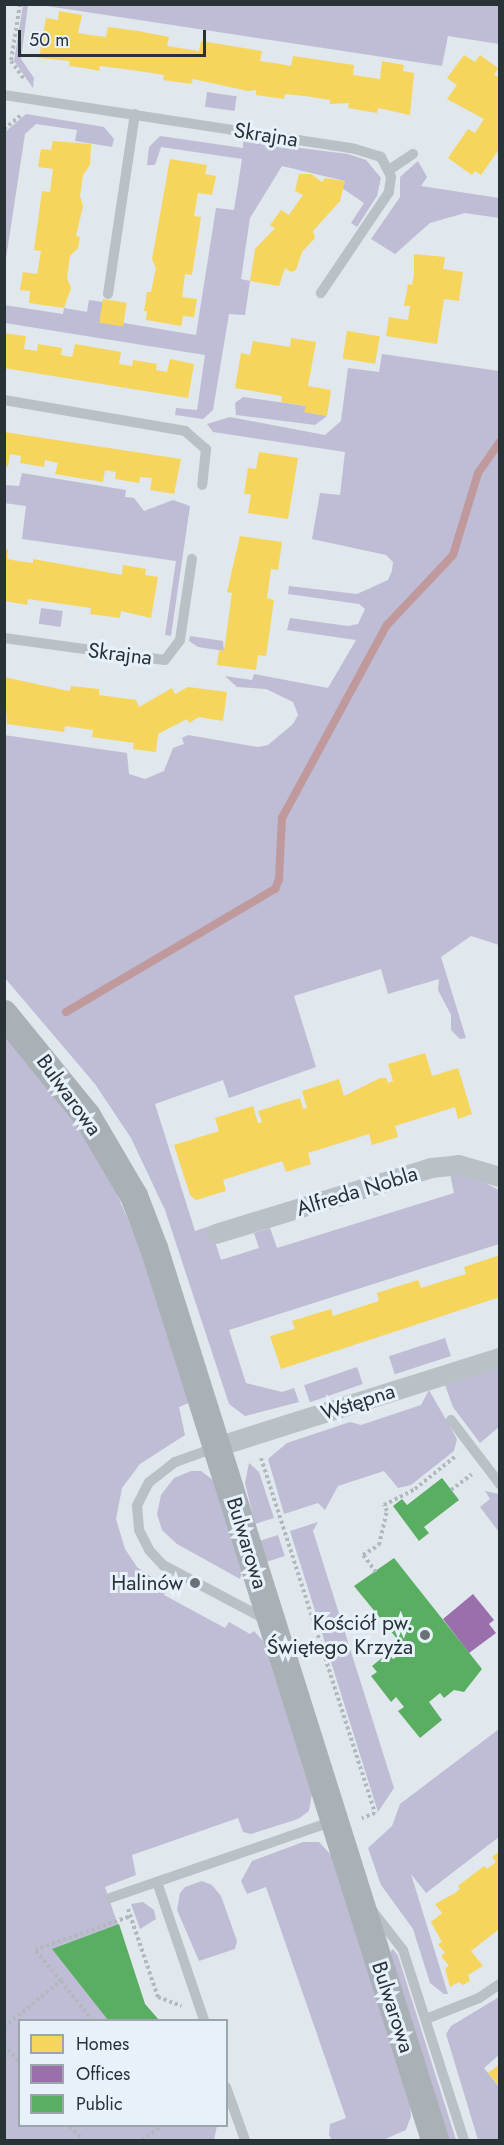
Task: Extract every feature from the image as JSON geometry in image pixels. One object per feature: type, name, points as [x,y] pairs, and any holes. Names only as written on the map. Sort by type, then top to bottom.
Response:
[{"type":"street","name":"Bulwarowa","points":[[4,1014],[87,1116],[134,1196],[154,1248],[272,1623],[344,1821],[357,1894],[430,2139]]},
{"type":"street","name":"Alfreda Nobla","points":[[216,1234],[432,1168],[471,1167],[500,1177]]},
{"type":"street","name":"Wstępna","points":[[217,1447],[500,1358]]},
{"type":"lane","name":"Skrajna","points":[[4,95],[363,150],[381,158],[389,170]]},
{"type":"lane","points":[[108,294],[135,114]]},
{"type":"lane","points":[[321,293],[389,192],[389,170],[413,154]]},
{"type":"lane","points":[[4,400],[186,431],[207,449],[202,485]]},
{"type":"lane","name":"Skrajna","points":[[4,638],[165,660],[180,640],[192,558]]},
{"type":"lane","points":[[451,1420],[500,1484]]},
{"type":"lane","points":[[217,1447],[175,1462],[149,1482],[137,1506],[139,1530],[149,1550],[163,1565],[272,1623]]},
{"type":"lane","points":[[110,1898],[344,1821]]},
{"type":"lane","points":[[157,1882],[204,2019]]},
{"type":"lane","points":[[357,1894],[399,1942],[464,2140]]},
{"type":"lane","points":[[426,2019],[479,1998],[500,1984]]},
{"type":"lane","points":[[228,2092],[245,2140]]},
{"type":"path","points":[[4,129],[23,113],[28,84],[11,61],[20,4]]},
{"type":"path","points":[[376,1572],[363,1555],[379,1545],[387,1511],[384,1505],[415,1489],[470,1446]]},
{"type":"path","points":[[265,1453],[260,1459],[375,1813],[344,1821]]},
{"type":"path","points":[[451,1490],[484,1464]]},
{"type":"path","points":[[123,1894],[158,1997],[180,2004],[183,2013]]},
{"type":"path","points":[[91,2019],[35,1950],[131,1916]]},
{"type":"path","points":[[4,2027],[61,1981]]},
{"type":"path","points":[[4,2045],[18,2061]]},
{"type":"path","points":[[71,2127],[82,2140]]},
{"type":"path","points":[[142,2140],[159,2127]]},
{"type":"shaded area","points":[[23,5],[28,5],[21,59],[34,78],[33,88],[14,61]]},
{"type":"shaded area","points":[[40,5],[499,5],[499,44],[448,36],[442,66]]},
{"type":"shaded area","points":[[207,92],[237,96],[235,111],[205,107]]},
{"type":"shaded area","points":[[26,114],[104,127],[114,139],[112,147],[75,141],[77,130],[36,124],[25,134],[5,265],[5,132]]},
{"type":"shaded area","points":[[160,136],[243,148],[243,141],[348,154],[366,160],[381,178],[377,196],[357,227],[351,223],[364,203],[342,188],[345,181],[282,166],[250,218],[241,279],[250,281],[245,315],[229,314],[213,410],[203,419],[175,415],[176,408],[197,410],[205,355],[5,323],[4,305],[63,314],[64,308],[87,312],[89,300],[103,302],[124,323],[196,335],[216,208],[234,210],[242,159],[161,147],[155,165],[147,165],[149,147]]},
{"type":"shaded area","points":[[418,161],[427,177],[421,186],[499,198],[499,218],[465,213],[430,223],[395,254],[371,239],[400,197],[400,177]]},
{"type":"shaded area","points":[[382,354],[499,371],[499,945],[471,936],[441,957],[466,1038],[460,1039],[451,1030],[451,1015],[438,990],[439,979],[388,994],[381,969],[294,996],[316,1067],[229,1098],[223,1080],[155,1104],[195,1231],[210,1226],[221,1260],[259,1248],[254,1233],[270,1228],[277,1248],[454,1193],[450,1174],[468,1174],[499,1190],[499,1244],[229,1330],[246,1383],[282,1392],[294,1388],[299,1402],[245,1416],[229,1404],[165,1210],[131,1138],[95,1084],[5,978],[4,735],[127,753],[129,774],[145,779],[164,771],[173,748],[184,744],[182,738],[188,735],[258,747],[268,745],[293,724],[298,715],[293,702],[266,689],[237,687],[225,676],[252,680],[254,674],[328,688],[356,640],[287,630],[290,618],[348,626],[358,624],[365,609],[359,604],[288,594],[289,586],[357,594],[388,580],[393,562],[386,555],[312,539],[320,493],[340,495],[345,452],[213,432],[207,424],[230,417],[325,435],[341,421],[348,368],[379,372]]},
{"type":"shaded area","points":[[243,397],[306,406],[305,412],[327,416],[315,425],[236,415],[235,403]]},
{"type":"shaded area","points":[[22,473],[126,490],[125,497],[134,498],[144,511],[173,500],[190,506],[171,636],[165,635],[176,561],[22,539],[26,506],[4,503],[5,485],[19,486]]},
{"type":"shaded area","points":[[41,608],[63,611],[61,627],[39,624]]},
{"type":"shaded area","points":[[190,636],[223,641],[224,651],[198,647],[189,641]]},
{"type":"shaded area","points":[[4,1034],[59,1099],[104,1164],[140,1248],[189,1403],[179,1407],[185,1435],[140,1464],[122,1488],[116,1519],[125,1549],[137,1567],[167,1588],[164,1595],[225,1628],[229,1622],[250,1634],[254,1631],[263,1641],[312,1794],[309,1811],[298,1819],[251,1834],[243,1832],[238,1818],[132,1855],[136,1875],[105,1887],[145,2004],[158,2019],[18,2019],[18,2127],[217,2127],[214,2140],[5,2140]]},
{"type":"shaded area","points":[[445,1338],[451,1356],[395,1374],[389,1356]]},
{"type":"shaded area","points":[[357,1367],[363,1384],[310,1402],[304,1385]]},
{"type":"shaded area","points":[[499,1367],[499,1427],[480,1443],[453,1407],[445,1385]]},
{"type":"shaded area","points":[[429,1390],[457,1439],[454,1451],[411,1485],[398,1488],[384,1471],[338,1486],[325,1510],[318,1503],[284,1514],[268,1459],[287,1443],[350,1422],[361,1425],[421,1405]]},
{"type":"shaded area","points":[[249,1463],[259,1472],[274,1518],[255,1524],[245,1483]]},
{"type":"shaded area","points":[[191,1471],[201,1471],[213,1480],[242,1573],[240,1579],[177,1544],[162,1530],[157,1514],[161,1495],[174,1478]]},
{"type":"shaded area","points":[[485,1491],[499,1494],[499,1532],[480,1507],[490,1499]]},
{"type":"shaded area","points":[[318,1522],[313,1531],[394,1788],[378,1812],[290,1531]]},
{"type":"shaded area","points":[[278,1535],[285,1556],[267,1562],[260,1541]]},
{"type":"shaded area","points":[[499,1729],[499,1837],[426,1893],[411,1874],[448,1994],[444,1994],[430,1983],[413,1929],[381,1885],[368,1848],[392,1826],[400,1804]]},
{"type":"shaded area","points":[[303,1842],[319,1842],[332,1856],[410,2104],[411,2116],[406,2130],[383,2140],[332,2140],[329,2135],[330,2124],[346,2118],[266,1887],[247,1894],[241,1881],[252,1861]]},
{"type":"shaded area","points":[[202,1881],[212,1885],[221,1896],[237,1941],[235,1949],[199,1961],[177,1910],[180,1893],[185,1887]]},
{"type":"shaded area","points":[[143,1902],[154,1910],[156,1919],[140,1929],[131,1904]]},
{"type":"shaded area","points":[[393,1949],[398,1956],[456,2140],[449,2140],[390,1952]]},
{"type":"shaded area","points":[[499,1997],[499,2055],[484,2068],[499,2087],[499,2140],[478,2140],[446,2034],[451,2026]]},
{"type":"building: Homes","points":[[59,11],[82,15],[78,33],[90,35],[106,37],[108,27],[138,31],[169,37],[167,46],[199,51],[201,41],[262,51],[260,61],[291,66],[293,56],[354,65],[353,75],[380,79],[382,61],[404,65],[403,71],[414,73],[410,115],[378,108],[377,113],[348,108],[349,103],[330,104],[330,100],[305,96],[285,94],[284,99],[256,95],[256,90],[248,91],[193,79],[191,84],[163,80],[164,75],[132,70],[100,66],[99,71],[69,66],[70,61],[39,58],[46,18],[58,20]]},
{"type":"building: Homes","points":[[464,55],[475,62],[480,55],[498,68],[494,75],[500,78],[500,148],[481,175],[475,171],[472,175],[448,158],[468,129],[475,133],[484,119],[447,99],[457,85],[447,78]]},
{"type":"building: Homes","points":[[53,141],[91,144],[90,165],[83,175],[80,196],[83,206],[76,236],[80,237],[78,248],[70,256],[67,278],[71,288],[64,308],[29,303],[30,291],[20,290],[23,272],[37,274],[41,251],[34,250],[42,191],[50,192],[53,169],[38,167],[41,149],[51,150]]},
{"type":"building: Homes","points":[[170,159],[207,165],[205,174],[216,176],[212,195],[198,193],[194,216],[201,217],[192,275],[185,274],[182,297],[197,299],[194,317],[183,316],[181,326],[146,320],[147,311],[144,311],[147,292],[151,292],[156,268],[152,259]]},
{"type":"building: Homes","points":[[299,174],[311,174],[322,182],[325,178],[345,181],[340,201],[313,231],[315,238],[302,252],[296,270],[291,272],[285,268],[279,286],[250,281],[255,249],[275,228],[270,225],[281,210],[289,215],[303,195],[295,191]]},
{"type":"building: Homes","points":[[414,254],[445,257],[443,269],[463,272],[459,301],[444,299],[437,344],[386,336],[389,317],[408,320],[410,306],[404,306],[408,284],[412,285]]},
{"type":"building: Homes","points":[[103,299],[127,303],[123,326],[99,323]]},
{"type":"building: Homes","points":[[347,331],[380,336],[375,364],[343,359]]},
{"type":"building: Homes","points":[[4,333],[26,336],[24,349],[37,351],[38,344],[62,348],[61,355],[72,357],[75,344],[121,352],[119,364],[132,366],[133,360],[157,364],[156,370],[167,372],[170,359],[194,364],[188,398],[4,368]]},
{"type":"building: Homes","points":[[291,338],[316,342],[308,386],[331,390],[327,416],[304,412],[306,406],[281,402],[282,396],[235,388],[241,353],[250,355],[253,341],[290,347]]},
{"type":"building: Homes","points":[[4,432],[181,459],[174,494],[150,490],[152,478],[140,477],[139,483],[115,479],[116,472],[105,470],[103,482],[55,474],[58,463],[45,460],[44,467],[20,463],[21,456],[10,454],[8,467],[4,466]]},
{"type":"building: Homes","points":[[259,452],[298,458],[288,519],[248,513],[251,494],[244,494],[248,468],[256,469]]},
{"type":"building: Homes","points":[[240,536],[282,542],[278,570],[271,569],[267,598],[274,600],[266,656],[258,655],[256,670],[217,665],[219,650],[224,651],[232,593],[227,592]]},
{"type":"building: Homes","points":[[4,549],[8,549],[7,559],[18,561],[33,563],[33,559],[122,575],[123,565],[146,569],[145,575],[158,577],[151,618],[121,611],[120,618],[90,614],[91,608],[28,599],[27,605],[5,601]]},
{"type":"building: Homes","points":[[4,677],[70,691],[71,686],[99,689],[99,695],[136,700],[139,707],[172,688],[175,694],[188,687],[227,692],[223,721],[199,717],[189,723],[187,719],[158,734],[156,752],[133,749],[134,743],[92,737],[93,730],[65,726],[64,732],[7,724]]},
{"type":"building: Homes","points":[[425,1053],[432,1076],[458,1068],[472,1114],[458,1119],[455,1107],[395,1126],[398,1137],[372,1145],[369,1134],[308,1153],[311,1164],[286,1172],[282,1161],[223,1180],[226,1191],[196,1200],[190,1195],[174,1145],[219,1131],[215,1118],[253,1106],[258,1123],[262,1122],[258,1111],[300,1098],[303,1109],[307,1108],[302,1091],[339,1079],[344,1096],[380,1078],[386,1078],[388,1083],[393,1081],[388,1064]]},
{"type":"building: Homes","points":[[500,1255],[500,1297],[281,1369],[270,1336],[295,1329],[292,1321],[331,1309],[333,1316],[379,1301],[377,1293],[418,1280],[421,1288],[466,1274],[464,1267]]},
{"type":"building: Homes","points":[[500,1851],[498,1930],[471,1951],[483,1966],[468,1975],[470,1981],[463,1985],[459,1982],[450,1987],[445,1968],[449,1966],[441,1956],[445,1953],[438,1944],[442,1942],[431,1922],[442,1913],[435,1904],[455,1893],[460,1889],[458,1886],[484,1866],[487,1869],[496,1862],[492,1857]]},
{"type":"building: Homes","points":[[500,2064],[500,2087],[488,2073]]},
{"type":"building: Offices","points":[[473,1594],[494,1620],[489,1624],[496,1633],[469,1653],[443,1619]]},
{"type":"building: Public","points":[[442,1478],[459,1500],[424,1527],[429,1533],[419,1541],[393,1506],[402,1499],[407,1505]]},
{"type":"building: Public","name":"Kościół pw. Świętego Krzyża","points":[[394,1558],[482,1669],[464,1692],[454,1690],[444,1698],[440,1693],[429,1702],[442,1720],[420,1738],[398,1711],[404,1707],[396,1697],[391,1702],[371,1676],[377,1672],[372,1666],[388,1653],[393,1659],[407,1651],[354,1586]]},
{"type":"building: Public","points":[[119,1924],[145,2004],[158,2019],[107,2019],[52,1949]]},
{"type":"waterway","points":[[66,1012],[275,889],[279,879],[282,818],[387,625],[453,555],[478,473],[500,442]]},
{"type":"place","name":"Halinów","points":[[195,1583]]},
{"type":"place","name":"Kościół pw. Świętego Krzyża","points":[[425,1635]]}]
